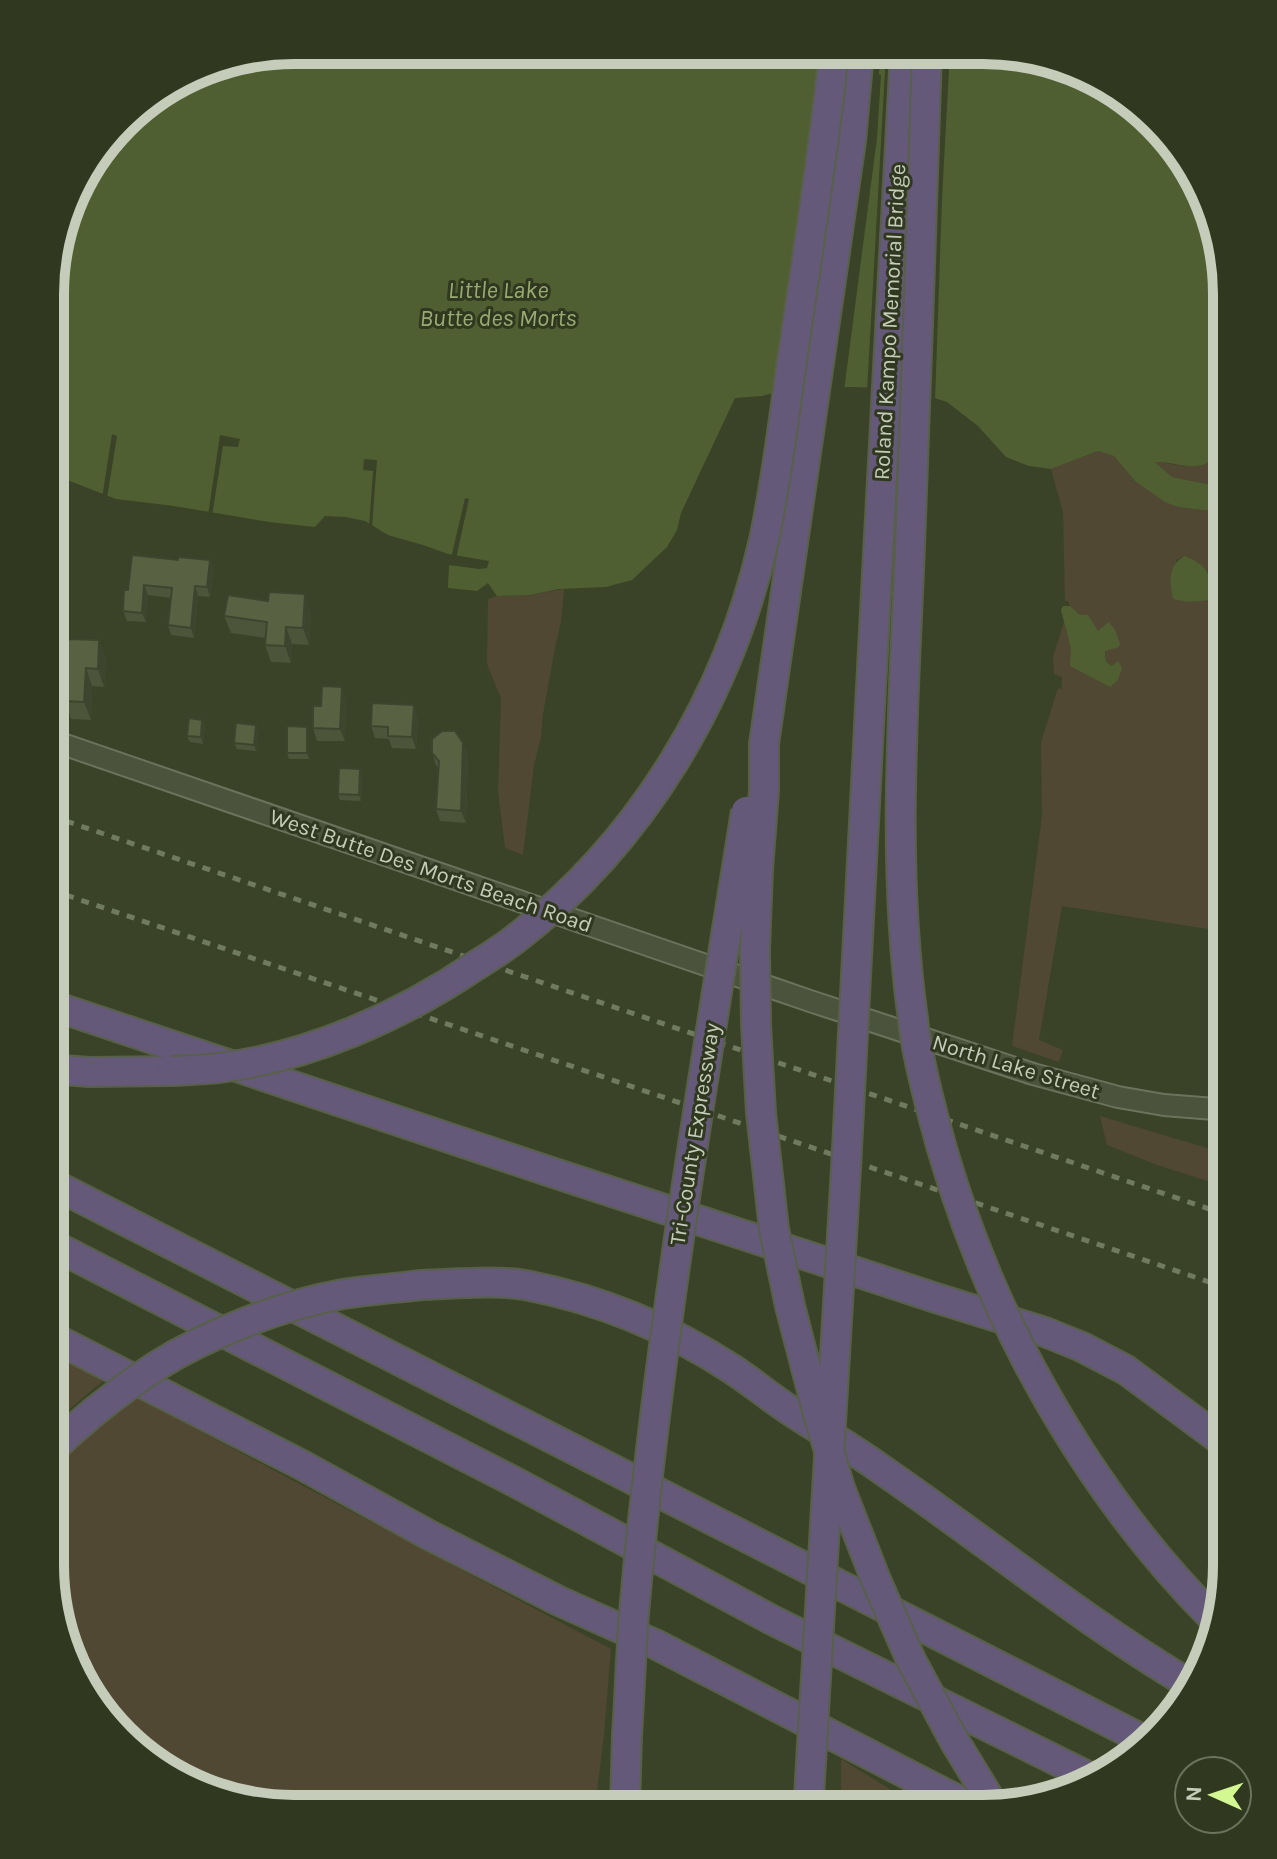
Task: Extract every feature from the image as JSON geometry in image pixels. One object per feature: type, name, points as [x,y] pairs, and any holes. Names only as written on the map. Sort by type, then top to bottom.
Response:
[{"type":"highway","points":[[64,1070],[220,1068],[261,1060],[336,1038],[375,1022],[417,1002],[514,940],[565,896],[634,821],[673,765],[699,719],[729,654],[764,540],[817,192],[833,64]]},
{"type":"highway","name":"Tri-County Expressway","points":[[625,1795],[636,1589],[663,1351],[745,814],[764,744],[851,141],[858,64]]},
{"type":"highway","name":"Roland Kampo Memorial Bridge","points":[[811,1795],[904,64]]},
{"type":"highway","points":[[927,64],[901,773],[901,873],[917,1049],[940,1145],[965,1223],[991,1288],[1026,1359],[1064,1426],[1126,1519],[1181,1586],[1208,1613]]},
{"type":"highway","points":[[764,744],[755,950],[757,1038],[761,1113],[774,1229],[790,1306],[840,1488],[876,1580],[911,1660],[987,1795]]},
{"type":"highway","points":[[64,1009],[565,1177],[1045,1332],[1126,1370],[1213,1434]]},
{"type":"highway","points":[[64,1190],[1137,1736]]},
{"type":"highway","points":[[64,1251],[513,1481],[772,1620],[1081,1773]]},
{"type":"highway","points":[[64,1438],[95,1411],[156,1367],[232,1328],[267,1315],[342,1294],[422,1285],[522,1285],[592,1302],[650,1323],[733,1370],[878,1467],[1046,1588],[1182,1680]]},
{"type":"highway","points":[[64,1343],[302,1465],[429,1535],[559,1601],[655,1644],[948,1795]]},
{"type":"street","name":"West Butte Des Morts Beach Road","points":[[64,744],[810,1001]]},
{"type":"street","name":"North Lake Street","points":[[810,1001],[1074,1087],[1164,1105],[1213,1109]]},
{"type":"shaded area","points":[[1098,451],[1114,456],[1135,481],[1178,507],[1213,511],[1213,930],[1062,906],[1039,1040],[1063,1050],[1059,1062],[1012,1046],[1042,816],[1041,742],[1058,688],[1062,689],[1062,677],[1054,674],[1053,657],[1064,622],[1071,649],[1071,666],[1110,687],[1112,666],[1106,662],[1105,644],[1088,616],[1080,615],[1065,601],[1063,512],[1051,469]],"holes":[[[1185,556],[1208,572],[1212,600],[1189,602],[1176,560]]]},
{"type":"shaded area","points":[[1213,460],[1213,485],[1172,477],[1153,461],[1184,466]]},
{"type":"shaded area","points":[[564,589],[561,622],[534,765],[523,855],[505,848],[498,792],[501,698],[487,664],[488,599]]},
{"type":"shaded area","points":[[1100,1116],[1213,1150],[1213,1183],[1157,1165],[1107,1145]]},
{"type":"shaded area","points":[[64,1360],[104,1380],[64,1413]]},
{"type":"shaded area","points":[[132,1395],[611,1649],[597,1795],[264,1793],[220,1783],[166,1756],[121,1717],[103,1693],[81,1653],[72,1625],[64,1565],[64,1458]]},
{"type":"shaded area","points":[[841,1759],[896,1795],[841,1795]]},
{"type":"water","name":"Little Lake Butte des Morts","points":[[294,64],[1013,66],[1071,81],[1111,103],[1135,121],[1174,166],[1189,192],[1205,234],[1213,294],[1213,460],[1196,466],[1155,462],[1172,477],[1213,485],[1213,511],[1178,507],[1165,502],[1135,481],[1114,456],[1098,451],[1051,469],[1029,466],[1006,457],[978,426],[947,402],[907,389],[853,387],[792,388],[762,396],[735,398],[667,547],[632,580],[606,587],[497,596],[488,583],[477,591],[448,588],[449,565],[479,569],[487,568],[489,561],[448,554],[388,535],[365,521],[346,517],[325,516],[315,527],[116,499],[64,479],[64,294],[72,234],[81,206],[95,179],[111,154],[142,121],[179,95],[206,81],[234,72]]},
{"type":"water","points":[[1185,556],[1207,571],[1213,585],[1212,600],[1189,602],[1173,599],[1171,580],[1179,560]]},
{"type":"water","points":[[1063,606],[1070,606],[1080,615],[1088,615],[1098,631],[1109,622],[1115,630],[1120,644],[1105,651],[1106,662],[1112,666],[1118,661],[1122,668],[1118,680],[1110,687],[1070,666],[1071,649],[1061,610]]},
{"type":"pier","points":[[819,64],[879,64],[877,138],[844,391],[793,392],[805,181]]},
{"type":"pier","points":[[885,64],[949,64],[935,402],[907,393],[867,391]]},
{"type":"pier","points":[[112,434],[117,436],[107,498],[102,498]]},
{"type":"pier","points":[[220,435],[240,439],[238,447],[223,446],[212,516],[208,515]]},
{"type":"pier","points":[[364,459],[377,460],[372,528],[369,527],[373,471],[363,470]]},
{"type":"pier","points":[[465,498],[469,499],[456,559],[451,558]]},
{"type":"building","points":[[132,555],[210,560],[207,587],[195,586],[191,628],[168,625],[172,588],[144,585],[142,613],[123,611]]},
{"type":"building","points":[[269,592],[305,594],[303,628],[286,627],[285,646],[265,645],[267,622],[224,616],[228,595],[268,601]]},
{"type":"building","points":[[68,639],[99,640],[98,669],[86,668],[84,702],[65,701]]},
{"type":"building","points":[[322,686],[342,687],[340,729],[313,728],[313,706],[321,706]]},
{"type":"building","points":[[372,703],[414,705],[412,737],[388,736],[388,727],[371,726]]},
{"type":"building","points":[[189,718],[202,720],[201,737],[187,736]]},
{"type":"building","points":[[236,723],[256,725],[254,745],[234,743]]},
{"type":"building","points":[[287,726],[307,727],[307,753],[287,753]]},
{"type":"building","points":[[442,731],[455,731],[463,743],[461,811],[436,809],[439,761],[432,753],[432,739]]},
{"type":"building","points":[[339,768],[360,769],[359,795],[338,794]]},
{"type":"railway","points":[[64,820],[1213,1210]]},
{"type":"railway","points":[[64,894],[1213,1283]]}]
